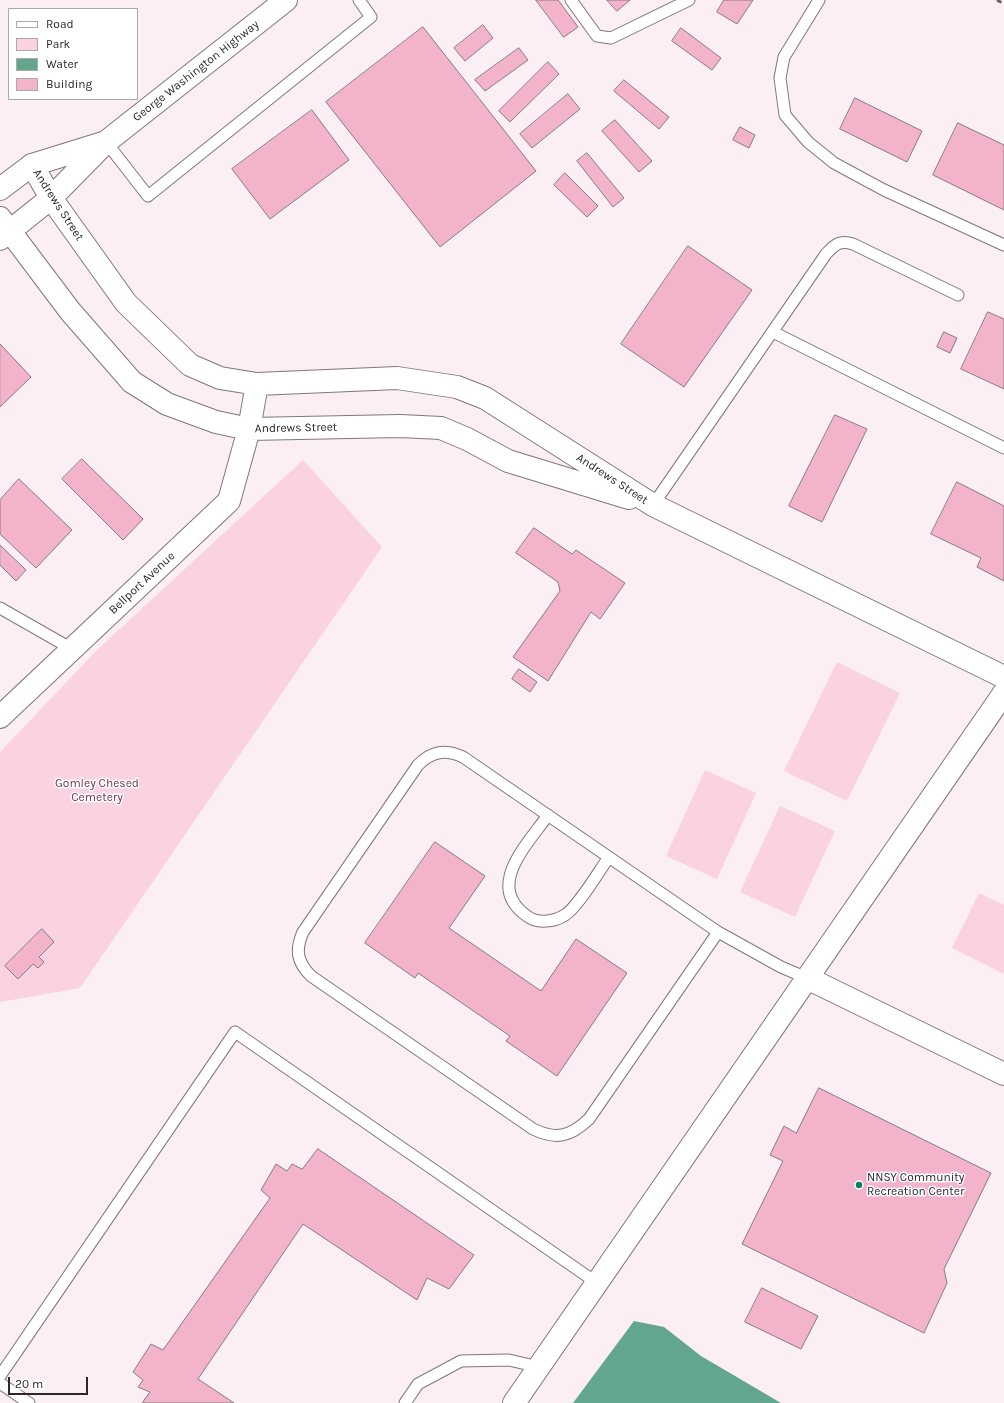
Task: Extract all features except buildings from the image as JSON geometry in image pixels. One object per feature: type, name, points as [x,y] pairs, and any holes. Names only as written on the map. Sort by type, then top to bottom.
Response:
[{"type":"street","name":"George Washington Highway","points":[[3,230],[51,198],[106,142],[286,0]]},
{"type":"street","name":"George Washington Highway","points":[[0,189],[32,165],[106,142]]},
{"type":"street","name":"Andrews Street","points":[[32,165],[51,198],[126,303],[190,365],[220,378],[257,384],[397,378],[457,387],[489,400],[653,506]]},
{"type":"street","name":"Andrews Street","points":[[3,230],[70,311],[132,382],[167,404],[216,422],[249,429],[400,426],[441,428],[467,439],[508,461],[653,506]]},
{"type":"street","name":"Bellport Avenue","points":[[0,717],[229,501],[249,429],[257,384]]},
{"type":"street","points":[[653,506],[1004,677]]},
{"type":"street","points":[[514,1403],[1004,693]]},
{"type":"street","points":[[807,978],[1004,1074]]},
{"type":"lane","points":[[106,142],[148,196],[371,17],[360,0]]},
{"type":"lane","points":[[571,0],[597,36],[611,38],[689,0]]},
{"type":"lane","points":[[819,0],[784,57],[780,78],[785,115],[808,142],[834,163],[884,190],[1004,244]]},
{"type":"lane","points":[[653,506],[826,254],[835,244],[844,242],[854,244],[958,295]]},
{"type":"lane","points":[[773,332],[1004,448]]},
{"type":"lane","points":[[0,608],[72,649]]},
{"type":"lane","points":[[718,932],[588,1119],[580,1128],[568,1134],[556,1136],[544,1134],[533,1129],[311,976],[302,968],[298,956],[298,943],[303,932],[418,765],[427,756],[439,752],[451,752],[463,757],[718,932],[781,967],[807,978]]},
{"type":"lane","points":[[548,815],[514,864],[509,875],[508,888],[511,900],[519,910],[529,918],[541,921],[554,920],[566,915],[575,906],[608,856]]},
{"type":"lane","points":[[0,1376],[235,1032],[597,1283]]},
{"type":"lane","points":[[405,1403],[418,1384],[461,1361],[509,1360],[539,1367]]},
{"type":"lane","points":[[0,1383],[29,1403]]},
{"type":"green space","name":"Gomley Chesed Cemetery","points":[[303,460],[382,547],[80,988],[0,1002],[0,752],[97,650]]},
{"type":"green space","points":[[837,662],[900,693],[847,801],[784,771]]},
{"type":"green space","points":[[705,770],[756,793],[717,879],[666,856]]},
{"type":"green space","points":[[780,806],[835,831],[795,917],[740,892]]},
{"type":"green space","points":[[979,893],[1004,905],[1004,974],[952,948]]},
{"type":"water","points":[[634,1321],[664,1327],[701,1356],[781,1403],[573,1403]]},
{"type":"railway","points":[[997,0],[1004,4]]},
{"type":"place","name":"NNSY Community Recreation Center","points":[[859,1185]]}]
